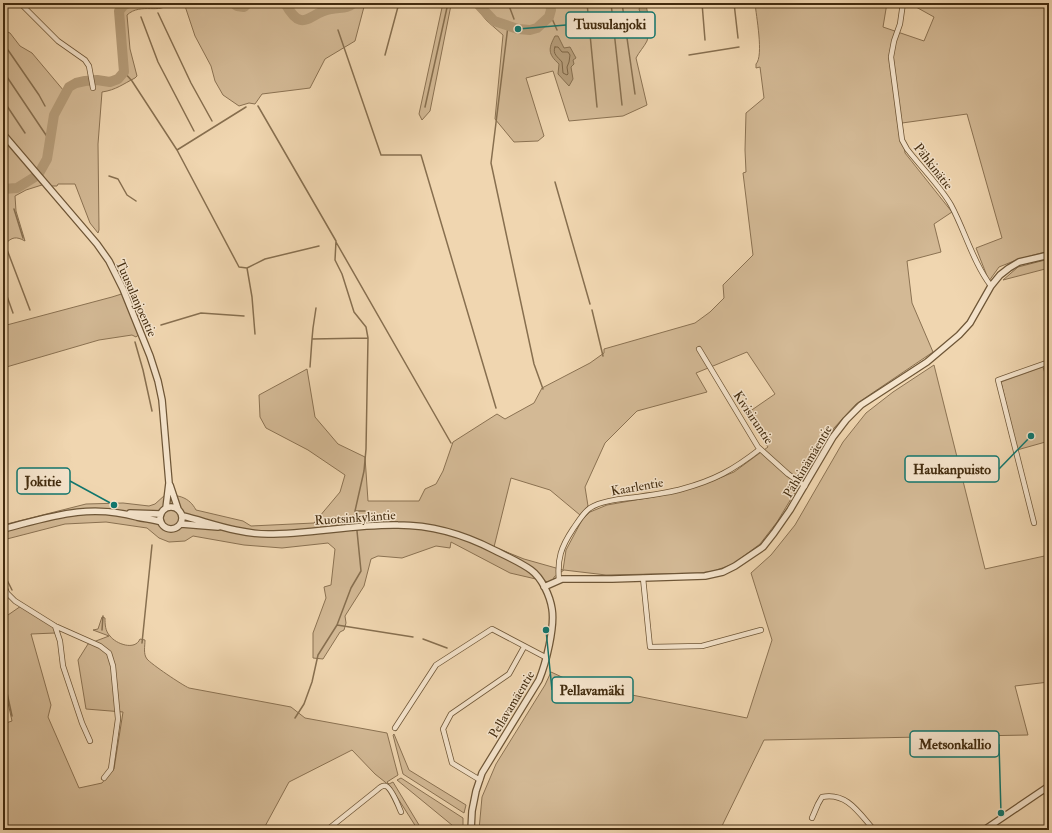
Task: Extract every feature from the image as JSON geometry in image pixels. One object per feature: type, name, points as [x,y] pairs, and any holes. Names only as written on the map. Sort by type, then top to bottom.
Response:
[{"type":"street","points":[[20,3],[58,41],[85,60],[92,75],[93,88]]},
{"type":"street","name":"Pähkinätie","points":[[903,3],[900,24],[894,41],[892,57],[902,140],[907,149],[950,203],[983,275],[991,286]]},
{"type":"street","name":"Tuusulanjoentie","points":[[3,134],[97,244],[109,261],[123,289],[150,356],[162,400],[169,483],[166,508]]},
{"type":"street","name":"Pähkinämäentie","points":[[544,587],[562,579],[704,576],[723,572],[735,566],[763,547],[790,510],[833,437],[846,420],[861,405],[927,362],[959,335],[970,322],[991,286],[1000,274],[1018,262],[1049,255]]},
{"type":"street","name":"Kivisiruntie","points":[[698,349],[760,449],[788,474],[805,486]]},
{"type":"street","points":[[1034,523],[998,380],[1049,362]]},
{"type":"street","name":"Kaarlentie","points":[[559,580],[558,563],[562,548],[574,527],[592,507],[615,500],[667,493],[713,479],[730,471],[760,449]]},
{"type":"street","name":"Tuusulanjoentie","points":[[169,483],[178,508]]},
{"type":"street","points":[[126,513],[161,522],[164,526],[173,529],[181,524],[183,516],[178,508],[166,508],[161,514],[161,522]]},
{"type":"street","points":[[3,529],[59,514],[82,511],[161,514]]},
{"type":"street","name":"Ruotsinkyläntie","points":[[183,516],[222,527]]},
{"type":"street","name":"Ruotsinkyläntie","points":[[181,524],[222,527],[267,534],[376,525],[421,526],[440,529],[459,534],[476,541],[532,570],[538,576],[544,587]]},
{"type":"street","points":[[643,578],[650,647],[702,646],[761,630]]},
{"type":"street","points":[[3,584],[7,593],[15,601],[55,626],[100,646],[109,653],[113,666],[118,719],[111,769],[104,778]]},
{"type":"street","name":"Pellavamäentie","points":[[471,830],[472,811],[476,791],[482,773],[539,680],[547,658],[552,610],[544,587]]},
{"type":"street","points":[[55,626],[60,641],[63,666],[82,723],[90,741]]},
{"type":"street","points":[[395,728],[436,665],[492,629],[547,658]]},
{"type":"street","points":[[480,780],[452,763],[443,729],[451,714],[509,674],[524,647]]},
{"type":"street","points":[[327,830],[383,786],[390,789],[402,812]]},
{"type":"street","points":[[984,830],[1047,787],[1049,801]]},
{"type":"street","points":[[812,818],[822,797],[830,796],[848,801],[874,830]]},
{"type":"shaded area","points":[[124,3],[169,3],[156,9],[138,9],[127,15],[130,49],[137,76],[115,88],[102,92],[98,144],[98,233],[90,223],[75,184],[58,184],[57,186],[51,186],[45,184],[26,190],[15,196],[16,211],[25,241],[19,238],[14,238],[5,244],[3,239],[3,30],[10,33],[20,46],[32,53],[64,91],[77,83],[115,79],[122,68],[118,10]]},
{"type":"shaded area","points":[[186,3],[365,3],[355,41],[325,59],[310,88],[262,94],[255,104],[249,103],[239,106],[223,95],[215,81],[211,66],[195,36],[185,6]]},
{"type":"shaded area","points":[[443,3],[450,3],[451,5],[430,111],[422,120],[419,114]]},
{"type":"shaded area","points":[[472,3],[642,3],[640,11],[648,36],[647,41],[636,58],[647,105],[623,116],[569,121],[553,71],[526,78],[544,136],[538,141],[514,142],[495,119],[503,35],[487,21]]},
{"type":"shaded area","points":[[755,3],[887,3],[883,27],[924,41],[934,17],[916,7],[916,3],[1049,3],[1049,251],[1019,259],[999,267],[989,281],[976,248],[1002,238],[967,114],[902,123],[905,153],[952,212],[934,224],[941,252],[907,261],[912,303],[933,352],[856,404],[834,428],[777,522],[760,544],[733,564],[714,571],[700,573],[606,575],[564,570],[554,577],[553,583],[510,573],[451,542],[450,548],[436,546],[402,558],[378,556],[371,559],[364,586],[345,616],[346,623],[344,630],[340,632],[323,659],[313,658],[313,633],[326,598],[324,587],[331,585],[335,549],[328,543],[282,548],[244,545],[193,536],[185,541],[169,542],[159,538],[147,528],[106,522],[65,524],[3,540],[3,525],[86,504],[123,503],[149,506],[155,504],[165,495],[183,498],[190,502],[196,510],[243,521],[251,526],[314,523],[340,492],[345,475],[308,450],[266,428],[260,417],[259,395],[307,369],[315,417],[338,444],[365,457],[368,501],[419,501],[425,489],[436,484],[443,471],[453,442],[497,414],[505,419],[534,403],[542,388],[590,363],[604,353],[604,349],[695,323],[710,312],[724,298],[723,285],[753,255],[743,173],[746,172],[746,113],[764,98],[760,67],[756,68],[759,44]],"holes":[[[747,352],[775,394],[746,414],[768,447],[734,472],[707,483],[664,495],[607,505],[590,512],[582,520],[566,550],[563,570],[524,559],[494,547],[511,478],[550,490],[580,515],[588,506],[585,487],[605,443],[637,411],[707,392],[696,373]]]},
{"type":"shaded area","points":[[1049,259],[1049,268],[1003,280],[1018,267]]},
{"type":"shaded area","points":[[131,291],[145,329],[136,337],[132,335],[99,340],[3,368],[3,326]]},
{"type":"shaded area","points":[[934,365],[985,569],[1049,555],[1049,682],[1015,686],[1028,735],[764,740],[720,830],[479,830],[482,797],[496,764],[545,685],[551,672],[577,684],[747,718],[772,640],[751,573],[771,555],[795,525],[843,442],[866,413],[893,392]]},
{"type":"shaded area","points":[[1043,367],[1049,386],[1049,441],[1017,450],[1001,382]]},
{"type":"shaded area","points":[[21,606],[54,627],[55,633],[31,634],[51,705],[48,717],[79,788],[102,783],[114,769],[123,712],[86,709],[78,660],[88,644],[109,636],[93,630],[98,629],[102,617],[105,618],[105,625],[108,634],[113,639],[125,645],[134,645],[138,643],[140,639],[145,640],[145,652],[147,659],[189,688],[291,707],[305,718],[387,733],[398,775],[387,782],[389,784],[393,782],[422,830],[418,830],[390,786],[375,774],[352,750],[289,782],[263,830],[3,830],[3,724],[12,721],[3,680],[3,608],[8,615]]},
{"type":"shaded area","points":[[394,734],[409,770],[466,805],[464,813],[403,774]]},
{"type":"shaded area","points":[[401,778],[463,818],[463,830],[458,830],[397,780]]},
{"type":"water","points":[[642,3],[647,3],[647,12],[653,27],[646,29],[639,9]]},
{"type":"water","points":[[555,36],[558,36],[564,48],[570,47],[576,58],[573,60],[574,64],[571,67],[573,79],[569,86],[558,74],[559,64],[550,51],[551,44]]},
{"type":"waterway","points":[[3,189],[17,188],[38,175],[47,159],[54,115],[69,87],[76,83],[85,81],[97,80],[110,82],[118,79],[124,72],[119,11],[124,5],[129,3]]},
{"type":"waterway","points":[[233,3],[237,6],[244,7],[248,3]]},
{"type":"waterway","points":[[285,3],[291,13],[302,20],[306,20],[323,11],[346,7],[354,3]]},
{"type":"waterway","points":[[385,55],[399,3]]},
{"type":"waterway","points":[[425,107],[448,3]]},
{"type":"waterway","points":[[477,3],[494,21],[518,29],[530,30],[537,28],[549,17],[551,10],[550,3]]},
{"type":"waterway","points":[[508,3],[514,19]]},
{"type":"waterway","points":[[587,3],[597,107]]},
{"type":"waterway","points":[[611,3],[622,105]]},
{"type":"waterway","points":[[622,3],[635,94]]},
{"type":"waterway","points":[[702,3],[705,40]]},
{"type":"waterway","points":[[734,3],[738,38]]},
{"type":"waterway","points":[[158,13],[191,83],[212,121]]},
{"type":"waterway","points":[[550,14],[557,30]]},
{"type":"waterway","points":[[141,17],[158,62],[194,131]]},
{"type":"waterway","points":[[508,26],[491,163],[534,364],[543,389]]},
{"type":"waterway","points":[[338,30],[381,155],[421,155],[496,408]]},
{"type":"waterway","points":[[689,55],[739,47]]},
{"type":"waterway","points":[[8,50],[45,106]]},
{"type":"waterway","points":[[3,71],[50,141]]},
{"type":"waterway","points":[[124,72],[132,81],[177,150],[239,267],[247,268],[265,259],[319,246]]},
{"type":"waterway","points":[[3,100],[25,133]]},
{"type":"waterway","points":[[258,106],[336,241],[335,260],[342,274],[354,312],[366,327],[368,338],[366,449],[364,471],[355,511],[361,571],[351,588],[337,625],[318,655],[312,682],[304,704],[295,718]]},
{"type":"waterway","points":[[177,150],[246,107]]},
{"type":"waterway","points":[[109,176],[118,179],[127,195],[136,201]]},
{"type":"waterway","points":[[555,182],[590,304]]},
{"type":"waterway","points":[[14,209],[23,238]]},
{"type":"waterway","points":[[336,242],[451,443]]},
{"type":"waterway","points":[[6,247],[30,310]]},
{"type":"waterway","points":[[247,268],[252,297],[255,334]]},
{"type":"waterway","points":[[3,285],[13,313]]},
{"type":"waterway","points":[[312,339],[316,308]]},
{"type":"waterway","points":[[592,310],[603,356]]},
{"type":"waterway","points":[[161,325],[201,313],[244,316]]},
{"type":"waterway","points":[[310,367],[312,339],[368,338]]},
{"type":"waterway","points":[[135,342],[152,411]]},
{"type":"waterway","points":[[355,511],[365,511]]},
{"type":"waterway","points":[[142,643],[152,545]]},
{"type":"waterway","points":[[3,572],[12,590]]},
{"type":"waterway","points":[[102,630],[103,616]]},
{"type":"waterway","points":[[337,625],[413,637]]},
{"type":"waterway","points":[[423,639],[447,648]]},
{"type":"waterway","points":[[3,674],[12,716]]},
{"type":"place","name":"Tuusulanjoki","points":[[518,29]]},
{"type":"place","name":"Haukanpuisto","points":[[1031,436]]},
{"type":"place","name":"Jokitie","points":[[114,505]]},
{"type":"place","name":"Pellavamäki","points":[[546,630]]},
{"type":"place","name":"Metsonkallio","points":[[1001,813]]}]
